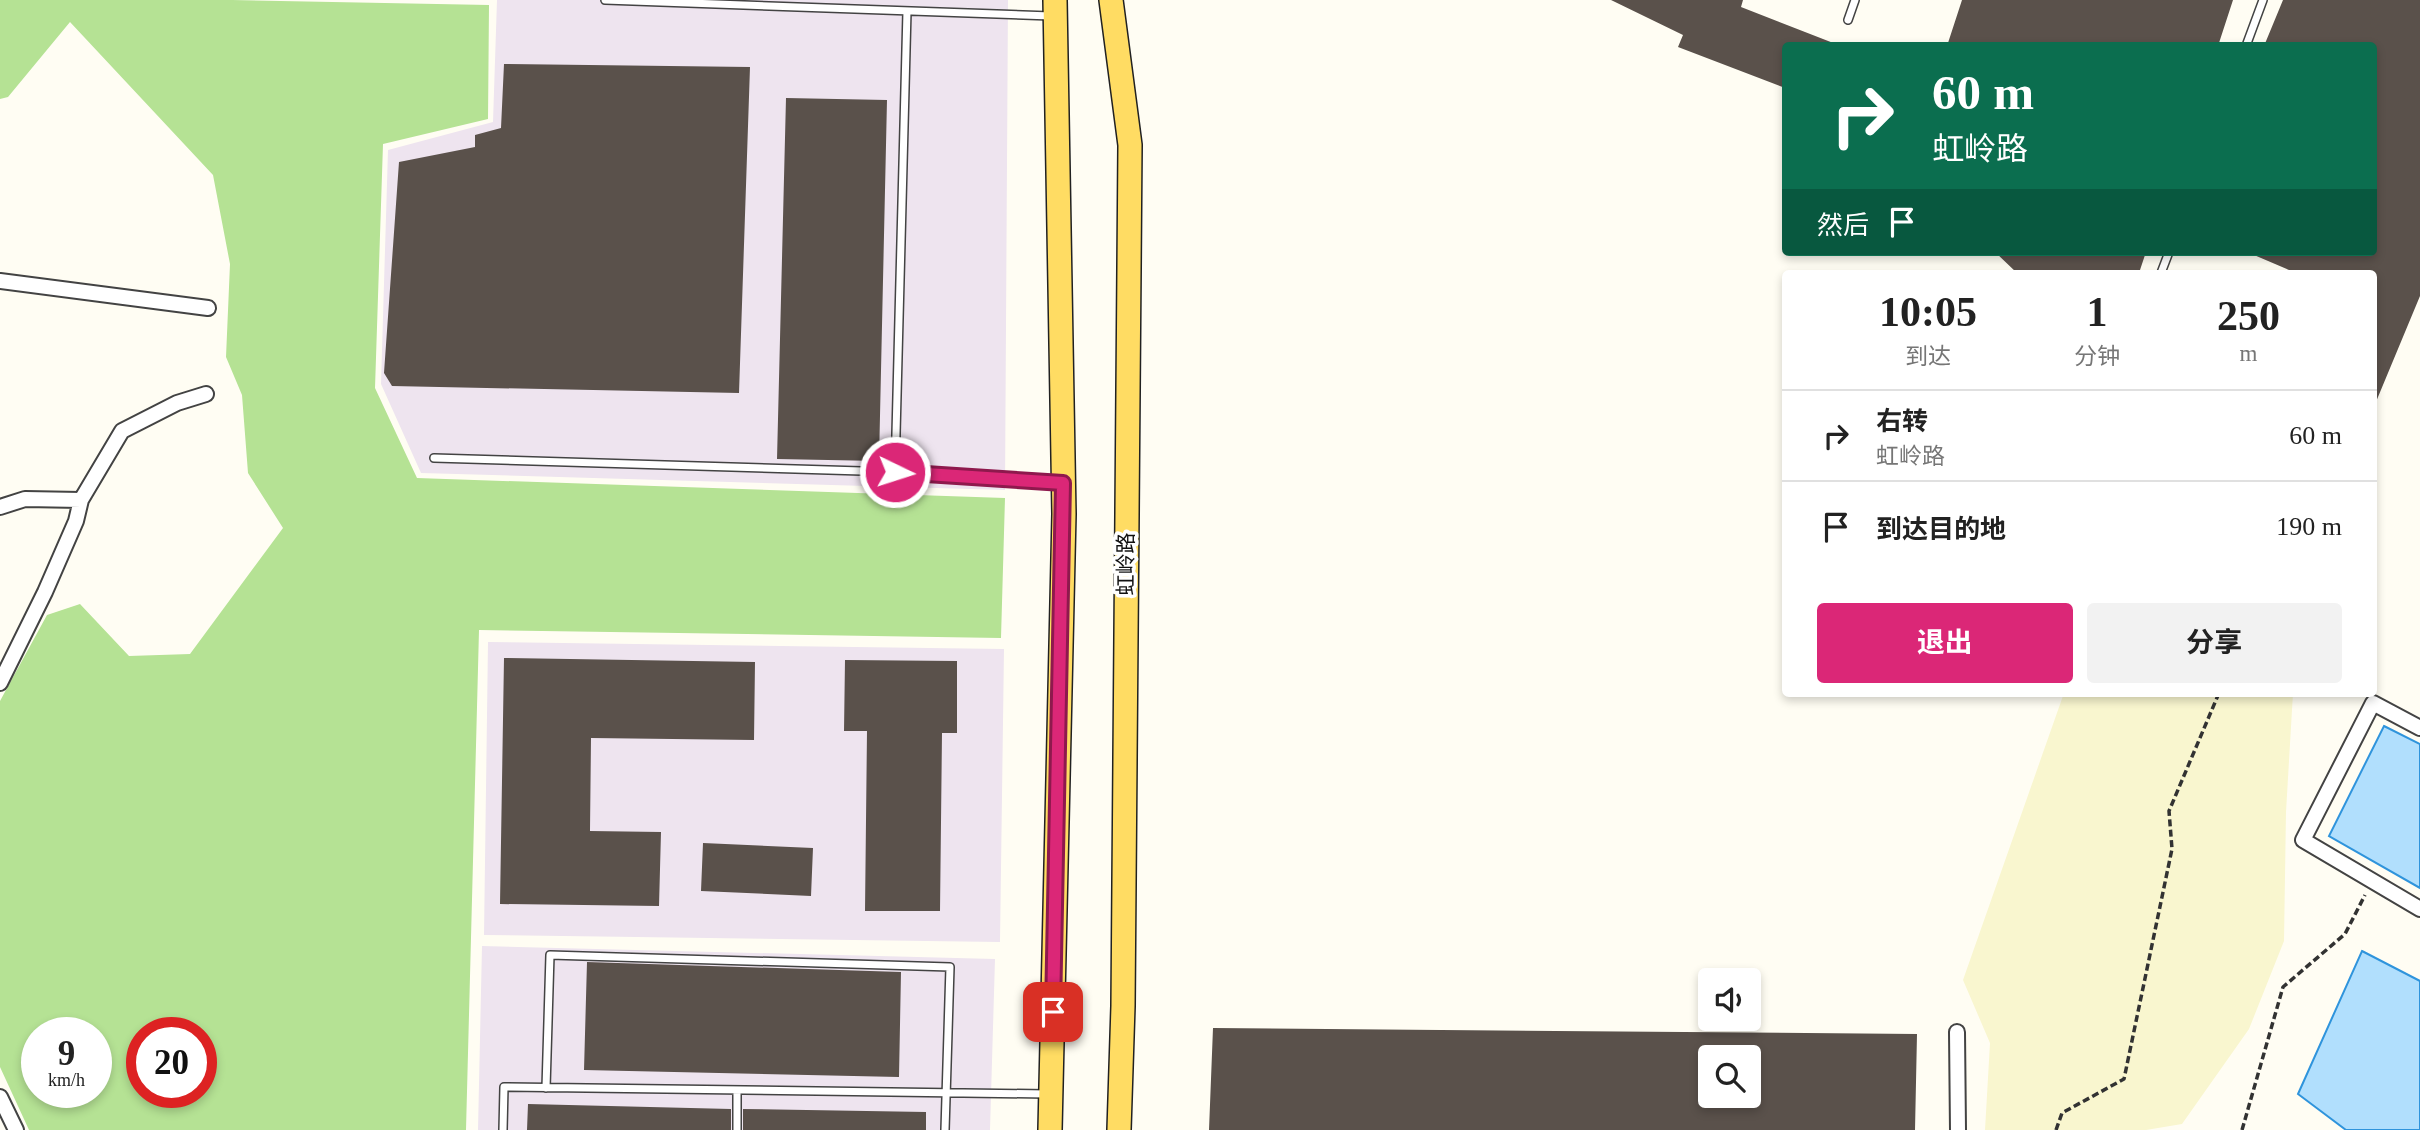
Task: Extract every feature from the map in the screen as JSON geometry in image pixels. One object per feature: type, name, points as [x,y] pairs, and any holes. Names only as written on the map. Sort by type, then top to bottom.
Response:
[{"type":"main road","name":"虹岭路","points":[[1111,0],[1130,145],[1123,992],[1119,1130]]},
{"type":"main road","points":[[1050,1130],[1063,483],[1055,8]]},
{"type":"street","points":[[0,281],[208,308]]},
{"type":"street","points":[[0,683],[45,592],[76,521],[81,500],[122,430],[177,403],[206,394]]},
{"type":"street","points":[[0,507],[26,499],[81,500]]},
{"type":"street","points":[[2420,728],[2373,703],[2303,840],[2420,909]]},
{"type":"street","points":[[1957,1032],[1958,1130]]},
{"type":"street","points":[[0,1097],[16,1130]]},
{"type":"lane","points":[[605,0],[908,11],[1055,8]]},
{"type":"lane","points":[[862,0],[862,9]]},
{"type":"lane","points":[[1848,20],[1856,0]]},
{"type":"lane","points":[[2247,42],[2263,0]]},
{"type":"lane","points":[[895,472],[908,11]]},
{"type":"lane","points":[[434,458],[895,472],[1063,483]]},
{"type":"lane","points":[[546,1087],[550,955],[950,967],[945,1130]]},
{"type":"lane","points":[[503,1130],[504,1087],[1051,1094]]},
{"type":"lane","points":[[737,1090],[737,1130]]},
{"type":"path","points":[[2056,1130],[2062,1113],[2124,1079],[2172,849],[2169,811],[2217,697]]},
{"type":"path","points":[[2242,1130],[2283,988],[2346,934],[2373,881]]},
{"type":"shaded area","points":[[497,0],[1008,0],[1005,490],[421,473],[381,384],[388,150],[493,122]]},
{"type":"shaded area","points":[[488,642],[1004,649],[1000,942],[484,935]]},
{"type":"shaded area","points":[[2063,697],[2293,697],[2286,812],[2284,941],[2249,1029],[2182,1124],[2146,1130],[1985,1130],[1990,1043],[1963,980]]},
{"type":"shaded area","points":[[482,946],[995,959],[990,1130],[478,1130]]},
{"type":"green space","points":[[0,0],[232,0],[489,5],[488,119],[383,144],[375,388],[417,478],[1005,498],[1001,638],[479,630],[466,1130],[29,1130],[0,1067],[0,701],[47,615],[80,604],[129,656],[190,654],[283,528],[248,473],[242,395],[226,357],[230,264],[213,175],[70,22],[8,97],[0,99]]},
{"type":"water","points":[[2384,726],[2420,744],[2420,888],[2329,836]]},
{"type":"water","points":[[2362,951],[2420,981],[2420,1130],[2346,1130],[2298,1094]]},
{"type":"building","points":[[1611,0],[1743,0],[1741,7],[1831,42],[1782,42],[1782,87],[1678,47],[1683,35]]},
{"type":"building","points":[[1962,0],[2233,0],[2219,42],[1948,42]]},
{"type":"building","points":[[2283,0],[2420,0],[2420,296],[2377,399],[2377,270],[2289,270],[2256,256],[2377,256],[2377,42],[2266,42]]},
{"type":"building","points":[[504,64],[750,67],[739,393],[392,386],[384,373],[399,162],[475,147],[475,135],[501,128]]},
{"type":"building","points":[[786,98],[887,100],[879,461],[777,459]]},
{"type":"building","points":[[1999,256],[2145,256],[2140,270],[2014,270]]},
{"type":"building","points":[[504,658],[755,662],[754,740],[591,738],[590,831],[661,832],[659,906],[500,904]]},
{"type":"building","points":[[845,660],[957,661],[957,733],[942,733],[940,911],[865,911],[867,731],[844,731]]},
{"type":"building","points":[[703,843],[813,848],[811,896],[701,891]]},
{"type":"building","points":[[587,962],[901,972],[899,1077],[584,1070]]},
{"type":"building","points":[[1213,1028],[1917,1034],[1915,1130],[1209,1130]]},
{"type":"building","points":[[528,1104],[731,1109],[731,1130],[527,1130]]},
{"type":"building","points":[[743,1109],[926,1112],[926,1130],[743,1130]]},
{"type":"route","points":[[895,472],[1063,483],[1053,1012]]}]
